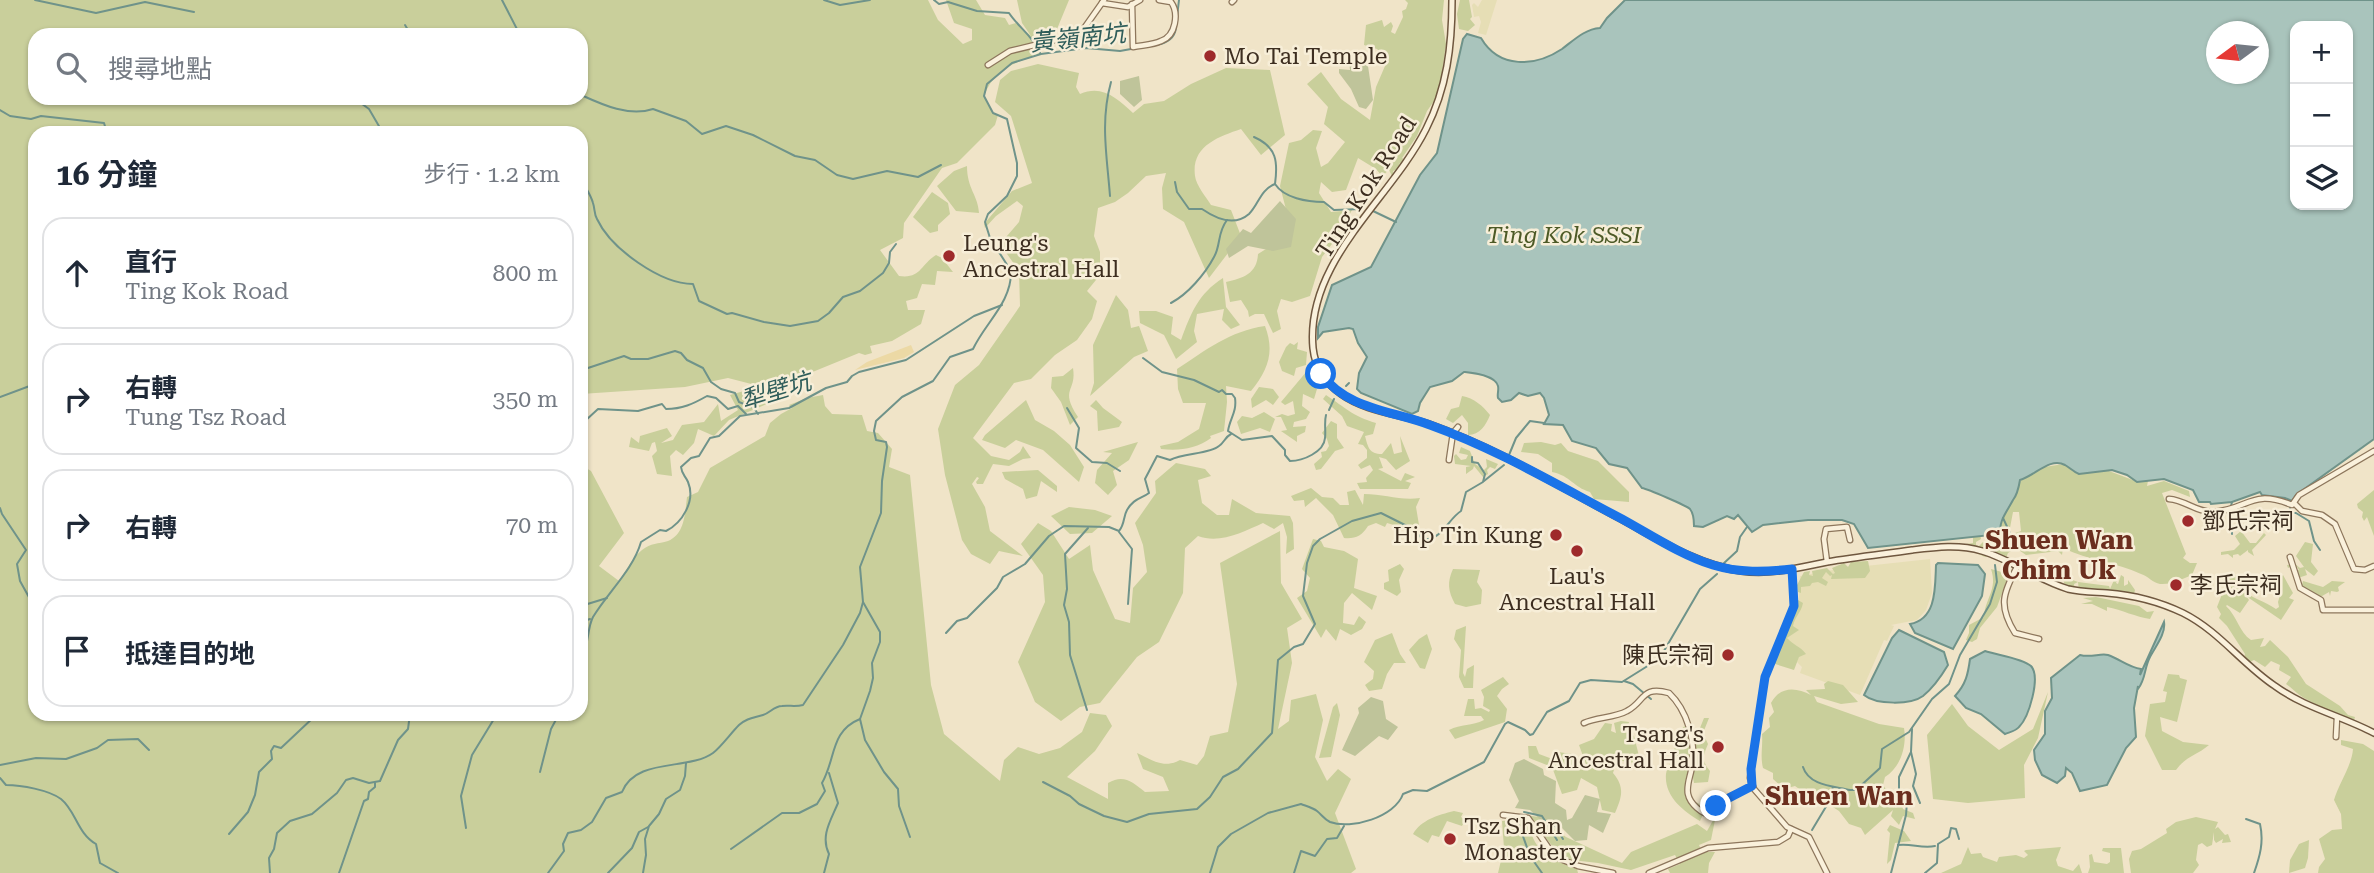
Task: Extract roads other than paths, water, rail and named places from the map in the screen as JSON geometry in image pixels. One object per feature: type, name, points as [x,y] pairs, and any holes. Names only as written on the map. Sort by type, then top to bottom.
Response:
[{"type":"main road","name":"Ting Kok Road","points":[[1452,0],[1451,48],[1436,110],[1413,152],[1357,225],[1340,252],[1321,295],[1315,318],[1315,359],[1321,374],[1341,395],[1368,407],[1408,417],[1453,433],[1506,457],[1660,541],[1703,561],[1760,572],[1952,546],[1989,553],[2047,582],[2068,589],[2132,597],[2180,612],[2212,632],[2273,686],[2304,703],[2374,733]]},
{"type":"street","points":[[988,65],[1010,51],[1080,34],[1103,1],[1128,7],[1140,0]]},
{"type":"street","points":[[1132,4],[1133,47],[1161,41],[1171,32],[1174,8],[1171,2],[1160,0]]},
{"type":"street","points":[[1448,460],[1453,433],[1458,427]]},
{"type":"street","points":[[2291,504],[2299,495],[2374,452]]},
{"type":"street","points":[[2169,499],[2183,501],[2210,512],[2233,508],[2252,499],[2278,499],[2302,511],[2322,515],[2336,524],[2354,569],[2365,570],[2374,566]]},
{"type":"street","points":[[1827,562],[1824,539],[1826,529],[1847,527],[1850,540]]},
{"type":"street","points":[[2290,557],[2300,588],[2320,600],[2323,610],[2374,610]]},
{"type":"street","points":[[2017,567],[2004,594],[2003,605],[2015,633],[2039,639]]},
{"type":"street","points":[[1792,569],[1794,606],[1765,677],[1751,769],[1752,786],[1791,830],[1805,833],[1809,837],[1822,859],[1826,873]]},
{"type":"street","points":[[1584,723],[1628,711],[1644,694],[1657,690],[1669,693],[1684,714],[1692,744],[1688,796],[1702,813],[1711,815],[1716,806],[1752,786]]},
{"type":"street","points":[[2336,737],[2337,716]]},
{"type":"street","points":[[1503,815],[1528,818],[1552,853],[1561,860],[1613,873]]},
{"type":"street","points":[[1649,873],[1708,848],[1779,842],[1788,836],[1791,830]]},
{"type":"water","points":[[1625,0],[2374,0],[2374,439],[2296,495],[2292,501],[2262,495],[2260,492],[2232,502],[2211,504],[2199,502],[2193,490],[2164,479],[2137,482],[2112,470],[2079,474],[2065,465],[2054,463],[2020,480],[2016,496],[2002,521],[2001,534],[1868,548],[1854,524],[1842,520],[1808,520],[1763,525],[1752,532],[1738,515],[1734,519],[1727,516],[1703,527],[1694,526],[1690,509],[1642,488],[1627,468],[1609,464],[1596,448],[1572,441],[1563,425],[1544,424],[1549,415],[1540,393],[1528,396],[1519,393],[1511,400],[1502,402],[1498,398],[1496,382],[1483,375],[1464,372],[1452,381],[1430,387],[1418,411],[1412,414],[1361,393],[1357,389],[1359,373],[1367,357],[1353,329],[1323,332],[1318,338],[1318,327],[1332,285],[1371,267],[1420,175],[1437,153],[1463,39],[1467,34],[1481,38],[1497,55],[1507,60],[1529,62],[1552,55],[1585,33],[1600,28]]},
{"type":"water","points":[[1938,563],[1978,565],[1985,574],[1982,596],[1953,649],[1915,633],[1910,624],[1919,621],[1930,609]]},
{"type":"water","points":[[2164,622],[2162,636],[2148,661],[2138,689],[2138,686],[2134,708],[2136,737],[2126,748],[2107,785],[2080,791],[2072,773],[2066,768],[2065,776],[2057,783],[2042,775],[2034,750],[2045,734],[2045,711],[2052,698],[2051,678],[2080,655],[2108,655],[2141,669],[2140,675]]},
{"type":"water","points":[[1899,630],[1944,652],[1948,665],[1930,689],[1918,699],[1894,703],[1877,701],[1864,695],[1892,638]]},
{"type":"water","points":[[1985,651],[2022,661],[2034,671],[2032,697],[2023,722],[2018,728],[2005,734],[1981,714],[1966,708],[1955,696],[1966,679],[1970,659]]},
{"type":"waterway","points":[[35,0],[96,13],[145,2],[194,12]]},
{"type":"waterway","points":[[502,0],[516,28]]},
{"type":"waterway","points":[[824,0],[840,5],[870,0]]},
{"type":"waterway","points":[[934,0],[939,4],[948,2],[977,11],[1009,13],[1040,53]]},
{"type":"waterway","name":"黃嶺南坑","points":[[1177,17],[1179,0]]},
{"type":"waterway","name":"黃嶺南坑","points":[[1161,44],[1172,37],[1176,26]]},
{"type":"waterway","name":"黃嶺南坑","points":[[731,849],[782,813],[799,813],[817,804],[825,791],[822,783],[838,738],[850,724],[860,719],[870,691],[872,663],[880,642],[880,632],[863,602],[860,567],[881,513],[887,447],[886,442],[876,440],[876,421],[902,397],[933,381],[950,357],[973,349],[1007,293],[1011,271],[990,238],[985,222],[988,214],[1007,196],[1017,176],[1017,163],[1007,119],[993,113],[984,96],[987,84],[1012,63],[1041,54],[1086,48],[1120,51],[1131,49]]},
{"type":"waterway","points":[[1110,196],[1105,125],[1111,82]]},
{"type":"waterway","points":[[588,98],[625,111],[653,109],[686,121],[702,134],[726,126],[753,135],[795,156],[815,160],[837,175],[853,179],[887,171],[918,177],[941,165]]},
{"type":"waterway","points":[[364,105],[379,126]]},
{"type":"waterway","points":[[0,110],[10,116],[31,119],[41,116],[104,123],[105,126]]},
{"type":"waterway","points":[[1254,137],[1272,150],[1276,162],[1275,184]]},
{"type":"waterway","points":[[1175,182],[1177,192],[1189,209],[1202,209],[1231,221],[1249,214],[1263,193],[1275,184],[1290,196],[1324,202],[1334,210],[1361,209]]},
{"type":"waterway","points":[[588,192],[595,215],[604,230],[613,242],[638,263],[666,278],[693,284],[699,301],[727,314],[764,322],[790,326],[818,321],[843,297],[860,291],[883,273],[889,263],[890,252],[896,244]]},
{"type":"waterway","points":[[1373,211],[1396,222]]},
{"type":"waterway","points":[[1171,303],[1190,289],[1206,270],[1216,252],[1227,220]]},
{"type":"waterway","name":"犁壁坑","points":[[588,635],[593,617],[626,571],[641,542],[660,530],[666,531],[672,527],[686,511],[690,489],[681,467],[691,458],[699,456],[710,438],[719,436],[740,416],[789,408],[826,388],[847,382],[859,372],[906,360],[974,316],[1002,305]]},
{"type":"waterway","points":[[588,368],[624,356],[631,359],[648,359],[675,351],[703,368],[711,382],[721,389],[735,393],[739,402],[754,408],[758,414]]},
{"type":"waterway","points":[[1143,358],[1162,372],[1232,394],[1235,407],[1228,431],[1242,440],[1272,436],[1285,450],[1290,461],[1307,457],[1321,448],[1325,438],[1326,415]]},
{"type":"waterway","points":[[1346,386],[1349,383]]},
{"type":"waterway","points":[[0,397],[28,387]]},
{"type":"waterway","points":[[588,418],[598,409],[638,411],[662,404],[666,409],[672,409],[687,406],[707,396],[716,398],[728,409],[738,406],[746,414]]},
{"type":"waterway","points":[[1329,410],[1334,399]]},
{"type":"waterway","points":[[1067,408],[1079,428],[1076,448],[1092,462],[1107,463],[1120,471]]},
{"type":"waterway","points":[[1509,455],[1516,438],[1530,421],[1544,423]]},
{"type":"waterway","points":[[946,633],[957,621],[967,618],[997,588],[1003,577],[1025,564],[1049,536],[1064,526],[1109,527],[1119,531],[1130,506],[1149,493],[1145,479],[1157,456],[1170,460],[1209,451],[1221,445],[1231,434]]},
{"type":"waterway","points":[[1043,782],[1104,816],[1127,822],[1149,814],[1197,809],[1210,797],[1223,777],[1238,769],[1272,733],[1278,660],[1294,647],[1303,644],[1315,624],[1303,596],[1307,563],[1313,546],[1320,539],[1352,521],[1381,513],[1415,530],[1422,539],[1434,537],[1461,511],[1466,492],[1483,482],[1485,474],[1478,463],[1472,462],[1472,457]]},
{"type":"waterway","points":[[1484,481],[1504,465]]},
{"type":"waterway","points":[[2231,506],[2232,502]]},
{"type":"waterway","points":[[2290,507],[2291,513],[2309,521],[2314,541],[2320,550]]},
{"type":"waterway","points":[[0,508],[26,550],[17,564],[20,581],[28,595]]},
{"type":"waterway","points":[[2003,518],[2010,533],[2006,544]]},
{"type":"waterway","points":[[2231,526],[2232,534]]},
{"type":"waterway","points":[[1723,564],[1737,551],[1740,537],[1747,527]]},
{"type":"waterway","points":[[1087,710],[1070,655],[1069,622],[1064,605],[1067,589],[1065,554],[1088,528]]},
{"type":"waterway","points":[[1119,532],[1132,549],[1128,604]]},
{"type":"waterway","points":[[1803,767],[1816,782],[1850,790],[1856,790],[1880,768],[1882,749],[1909,732],[1932,699],[1949,684],[1960,655],[1990,604],[1997,582],[1995,565]]},
{"type":"waterway","points":[[1210,873],[1218,847],[1231,834],[1268,813],[1301,804],[1315,810],[1330,822],[1349,824],[1371,820],[1391,809],[1403,794],[1413,790],[1427,791],[1484,762],[1508,722],[1530,735],[1533,734],[1547,712],[1569,701],[1580,683],[1591,680],[1622,682],[1661,656],[1700,589],[1717,574]]},
{"type":"waterway","points":[[588,604],[607,598]]},
{"type":"waterway","name":"黃嶺南坑","points":[[548,873],[564,851],[563,844],[568,833],[581,830],[592,822],[606,798],[622,792],[629,781],[639,774],[650,769],[702,758],[713,753],[739,725],[750,718],[779,706],[803,705],[843,645],[863,602]]},
{"type":"waterway","points":[[1624,681],[1633,684],[1651,699]]},
{"type":"waterway","points":[[860,719],[865,740],[884,772],[898,789],[899,806],[910,837]]},
{"type":"waterway","points":[[229,834],[248,812],[255,795],[259,772],[272,759],[271,751],[274,746],[281,748],[310,721]]},
{"type":"waterway","points":[[270,873],[269,858],[277,833],[290,821],[312,814],[337,793],[346,780],[353,778],[369,783],[380,781],[398,740],[408,729],[409,721]]},
{"type":"waterway","points":[[466,828],[461,796],[472,755],[493,721]]},
{"type":"waterway","points":[[540,772],[555,721]]},
{"type":"waterway","points":[[1912,729],[1911,752],[1916,774],[1913,786],[1920,803]]},
{"type":"waterway","points":[[0,765],[36,758],[66,759],[97,748],[108,740],[138,739],[149,750]]},
{"type":"waterway","points":[[1891,873],[1906,815],[1907,802],[1899,789],[1899,777],[1911,752]]},
{"type":"waterway","points":[[643,873],[645,839],[649,826],[666,799],[680,790],[686,763]]},
{"type":"waterway","points":[[824,873],[829,854],[826,834],[838,803],[829,773]]},
{"type":"waterway","points":[[0,778],[6,785],[35,789],[61,799],[85,834],[96,844],[100,863],[118,873]]},
{"type":"waterway","points":[[339,873],[364,801],[368,799],[375,783]]},
{"type":"waterway","points":[[1812,830],[1827,805],[1833,787]]},
{"type":"waterway","points":[[1524,812],[1542,816],[1557,840]]},
{"type":"waterway","points":[[2246,819],[2260,824],[2262,837],[2254,873]]},
{"type":"waterway","points":[[1519,825],[1530,856],[1542,873]]},
{"type":"waterway","points":[[1294,873],[1301,851],[1315,856],[1327,839],[1337,838],[1344,826]]},
{"type":"waterway","points":[[1555,826],[1563,839]]},
{"type":"waterway","points":[[608,873],[632,848],[639,832],[648,827]]},
{"type":"waterway","points":[[1925,873],[1937,863],[1938,844],[1949,837],[1951,828],[1956,829],[1959,839]]},
{"type":"waterway","points":[[1898,845],[1935,846]]},
{"type":"place","name":"Mo Tai Temple","points":[[1210,56]]},
{"type":"place","name":"Leung's Ancestral Hall","points":[[949,256]]},
{"type":"place","name":"鄧氏宗祠","points":[[2188,521]]},
{"type":"place","name":"Hip Tin Kung","points":[[1556,535]]},
{"type":"place","name":"Lau's Ancestral Hall","points":[[1577,551]]},
{"type":"place","name":"李氏宗祠","points":[[2176,585]]},
{"type":"place","name":"陳氏宗祠","points":[[1728,655]]},
{"type":"place","name":"Tsang's Ancestral Hall","points":[[1718,747]]},
{"type":"place","name":"Tsz Shan Monastery","points":[[1450,839]]},
{"type":"district","name":"Shuen Wan Chim Uk","points":[[2059,555]]},
{"type":"district","name":"Shuen Wan","points":[[1839,796]]},
{"type":"park label","name":"Ting Kok SSSI","points":[[1564,235]]}]
